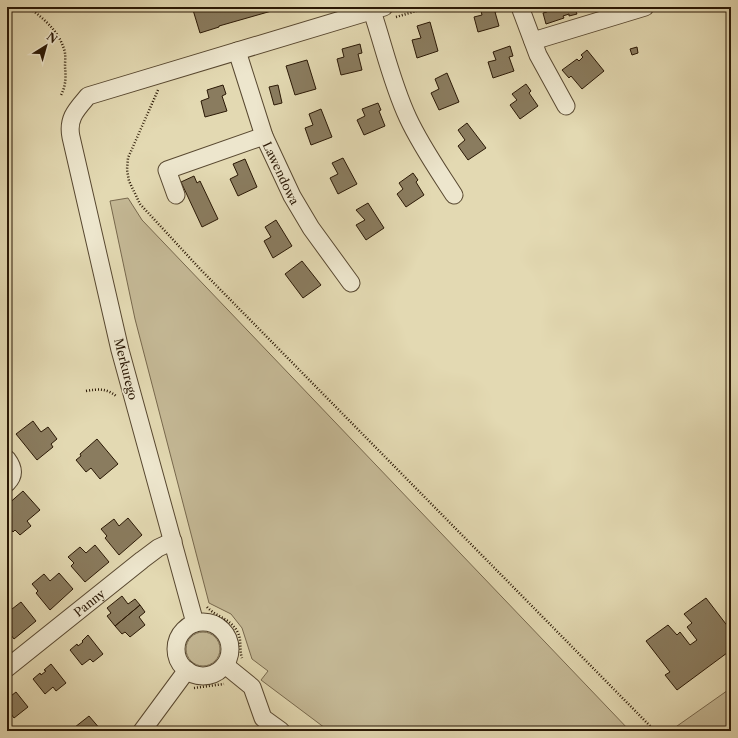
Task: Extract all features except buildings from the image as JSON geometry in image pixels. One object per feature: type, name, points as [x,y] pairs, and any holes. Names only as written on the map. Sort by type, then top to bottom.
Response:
[{"type":"street","points":[[520,7],[532,40],[547,72],[566,106]]},
{"type":"street","points":[[532,40],[645,7]]},
{"type":"street","points":[[237,51],[377,14],[393,80],[408,118],[429,157],[454,195]]},
{"type":"street","name":"Merkurego","points":[[195,623],[122,355],[70,130],[74,112],[88,96],[237,51]]},
{"type":"street","name":"Lawendowa","points":[[237,51],[264,136],[292,196],[311,228],[351,283]]},
{"type":"street","points":[[176,195],[167,170],[264,136]]},
{"type":"street","points":[[7,459],[11,464],[13,472],[7,483]]},
{"type":"street","name":"Panny","points":[[7,668],[142,560],[158,548],[173,541]]},
{"type":"street","points":[[195,623],[212,623],[220,627],[229,641],[229,658],[225,665],[211,675],[203,676],[194,674],[187,670],[180,663],[177,654],[177,644],[180,635],[183,631],[195,623]]},
{"type":"street","points":[[225,665],[252,687],[263,718],[280,731]]},
{"type":"street","points":[[142,731],[187,670]]},
{"type":"path","points":[[28,7],[40,16],[56,32],[64,50],[66,75],[64,90],[61,95]]},
{"type":"path","points":[[377,14],[430,7]]},
{"type":"path","points":[[152,90],[159,88],[128,158],[127,170],[129,181],[140,204],[201,270],[655,731]]},
{"type":"path","points":[[86,391],[100,389],[108,390],[120,401]]},
{"type":"path","points":[[203,603],[208,609],[225,618],[238,633],[243,661]]},
{"type":"path","points":[[192,689],[197,687],[225,684]]},
{"type":"shaded area","points":[[128,198],[142,220],[630,731],[329,731],[261,680],[268,671],[252,659],[242,628],[231,614],[209,603],[135,319],[110,201]]},
{"type":"shaded area","points":[[203,632],[215,637],[220,649],[215,661],[203,666],[191,661],[186,649],[191,637]]},
{"type":"shaded area","points":[[731,688],[731,726],[725,731],[670,731]]}]
